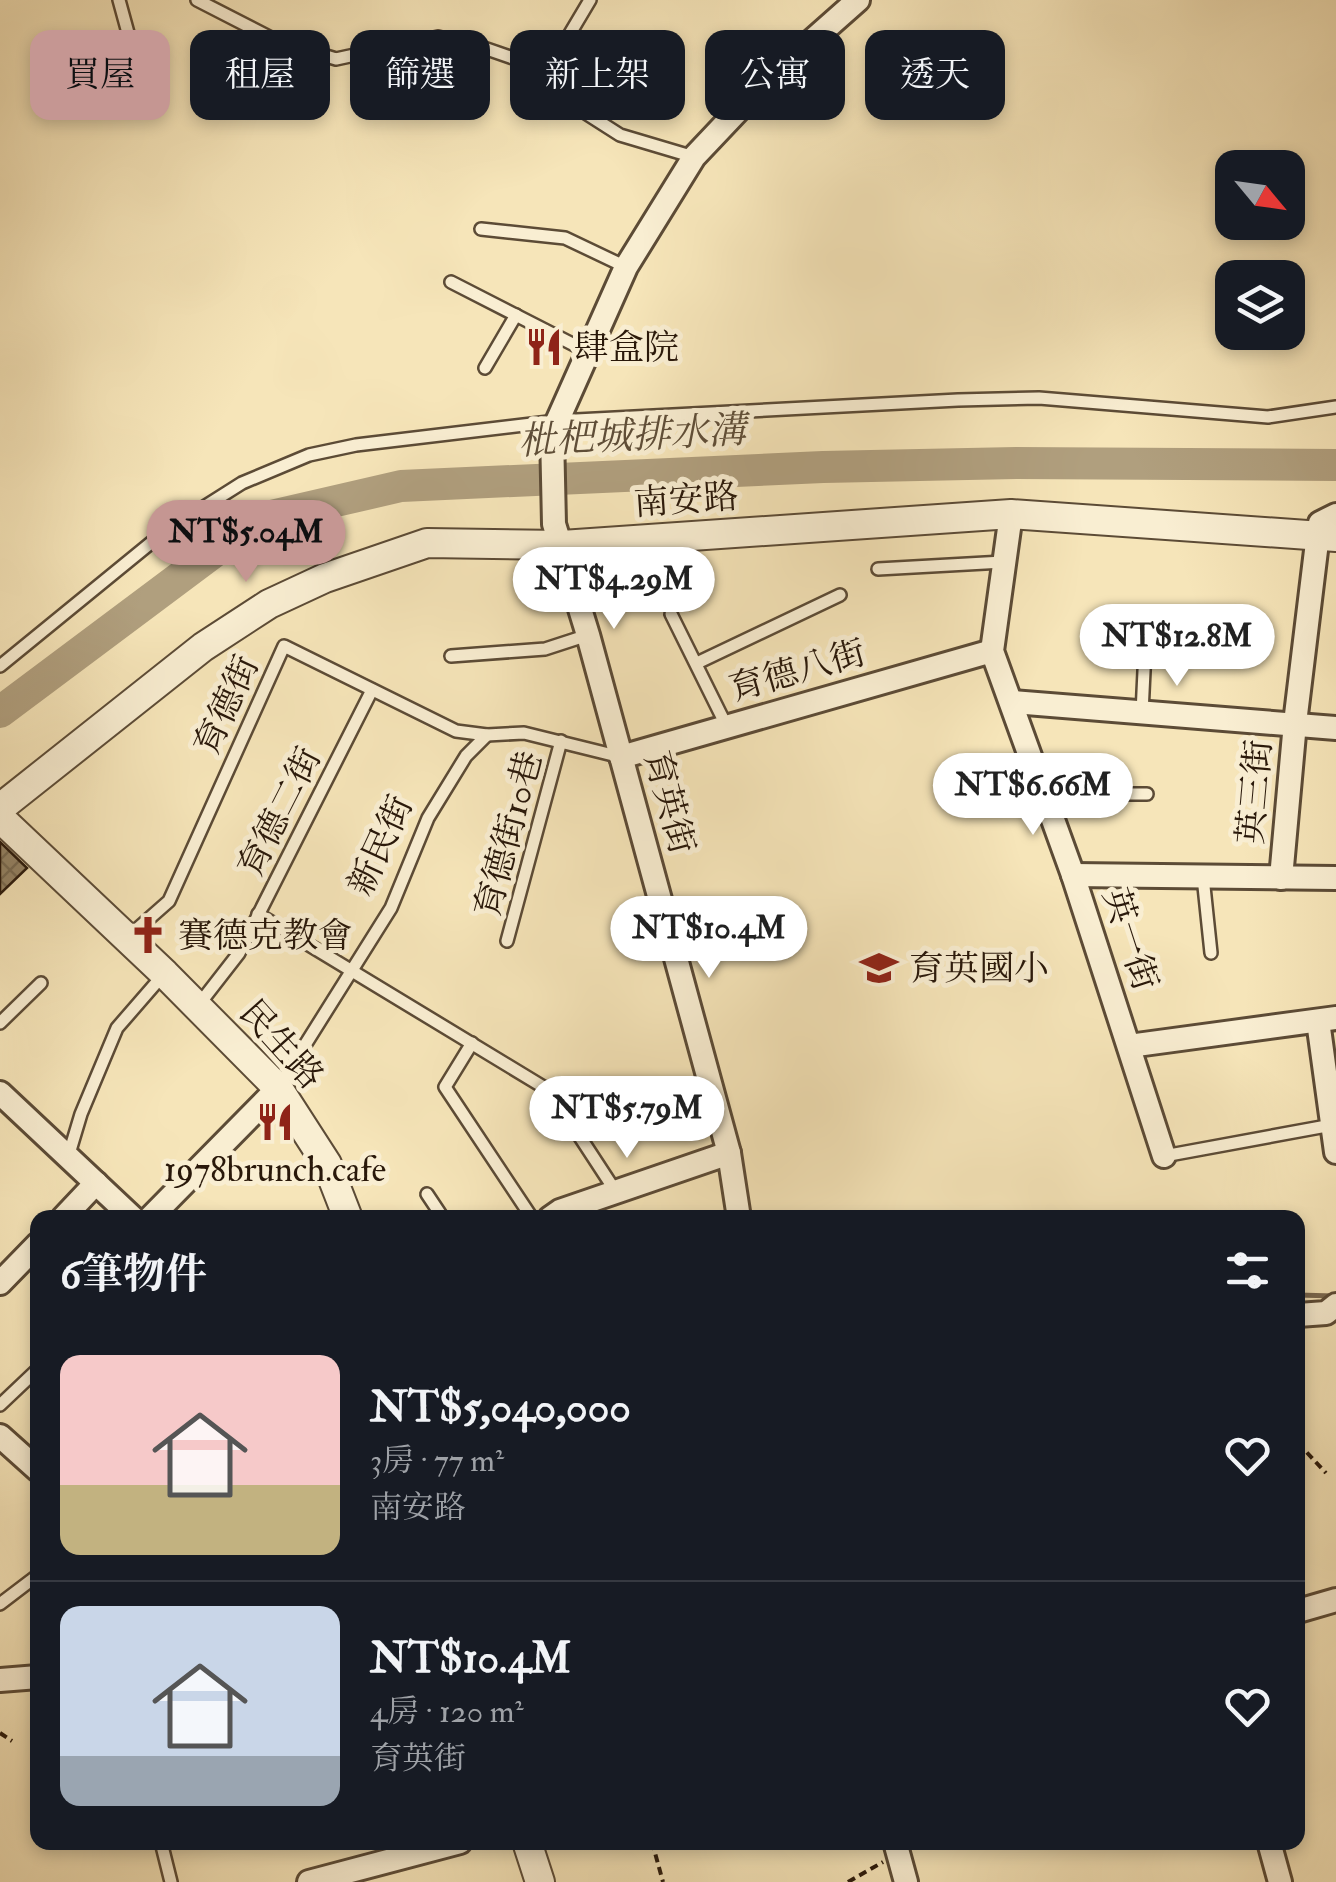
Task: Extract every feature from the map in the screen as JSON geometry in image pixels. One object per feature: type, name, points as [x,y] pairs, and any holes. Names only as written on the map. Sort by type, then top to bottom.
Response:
[{"type":"street","points":[[554,428],[626,267],[694,157],[763,84],[858,0]]},
{"type":"street","name":"育英街","points":[[554,428],[558,534],[729,1153],[738,1210]]},
{"type":"street","name":"南安路","points":[[0,808],[203,647],[291,592],[427,542],[1010,514],[1330,528]]},
{"type":"street","name":"英一街","points":[[1010,514],[992,651],[1052,812],[1164,1156]]},
{"type":"street","name":"英三街","points":[[1281,878],[1295,723],[1330,528]]},
{"type":"street","name":"育德八街","points":[[621,757],[992,651]]},
{"type":"street","points":[[1012,702],[1336,728]]},
{"type":"street","name":"民生路","points":[[0,818],[278,1088],[327,1164],[345,1210]]},
{"type":"street","points":[[1073,875],[1336,878]]},
{"type":"street","points":[[1130,1046],[1327,1019],[1336,1152]]},
{"type":"street","name":"新民街","points":[[158,1210],[278,1088]]},
{"type":"street","points":[[0,1094],[126,1210]]},
{"type":"street","points":[[570,1210],[729,1153]]},
{"type":"street","points":[[70,1210],[96,1182]]},
{"type":"street","points":[[0,1283],[30,1252]]},
{"type":"street","points":[[1305,1314],[1326,1313],[1336,1306]]},
{"type":"street","points":[[0,1436],[30,1463]]},
{"type":"street","points":[[1305,1609],[1336,1600]]},
{"type":"street","points":[[0,1680],[30,1678]]},
{"type":"street","points":[[309,1882],[415,1850]]},
{"type":"street","points":[[530,1850],[540,1882]]},
{"type":"street","points":[[898,1850],[906,1882]]},
{"type":"street","points":[[1271,1850],[1280,1882]]},
{"type":"lane","points":[[119,0],[127,30]]},
{"type":"lane","points":[[197,0],[277,41],[336,58],[438,37],[510,57]]},
{"type":"lane","points":[[572,30],[590,0]]},
{"type":"lane","points":[[597,120],[620,135],[694,157]]},
{"type":"lane","points":[[481,229],[565,238],[626,267]]},
{"type":"lane","points":[[452,282],[586,351]]},
{"type":"lane","points":[[484,368],[516,315]]},
{"type":"lane","points":[[0,666],[163,533],[264,472],[332,450],[554,428],[958,400],[1039,398],[1268,417],[1336,407]]},
{"type":"lane","points":[[878,569],[1002,562]]},
{"type":"lane","points":[[697,663],[840,596]]},
{"type":"lane","points":[[672,614],[727,727]]},
{"type":"lane","points":[[1142,713],[1146,629]]},
{"type":"lane","points":[[451,656],[545,649],[588,635]]},
{"type":"lane","name":"育德街","points":[[127,938],[169,902],[284,646],[456,731],[487,735],[524,733],[621,757]]},
{"type":"lane","name":"育德二街","points":[[197,1007],[239,952],[372,690]]},
{"type":"lane","name":"新民街","points":[[278,1088],[391,908],[428,818],[466,756],[487,735]]},
{"type":"lane","name":"育德街10巷","points":[[508,941],[561,741]]},
{"type":"lane","points":[[1052,812],[1101,794],[1148,794]]},
{"type":"lane","points":[[1203,877],[1211,952]]},
{"type":"lane","points":[[258,914],[550,1091],[616,1192]]},
{"type":"lane","points":[[69,1154],[88,1095],[117,1028],[164,974]]},
{"type":"lane","points":[[0,1023],[41,982]]},
{"type":"lane","points":[[472,1043],[445,1087],[527,1210]]},
{"type":"lane","points":[[1164,1156],[1332,1126]]},
{"type":"lane","points":[[427,1194],[438,1210]]},
{"type":"lane","points":[[0,1404],[30,1376]]},
{"type":"lane","points":[[0,1604],[30,1580]]},
{"type":"lane","points":[[163,1850],[171,1882]]},
{"type":"path","points":[[1305,1450],[1326,1473]]},
{"type":"path","points":[[0,1733],[12,1740]]},
{"type":"path","points":[[654,1850],[663,1882]]},
{"type":"path","points":[[848,1882],[894,1850]]},
{"type":"building","points":[[0,842],[27,868],[0,894]]},
{"type":"waterway","name":"枇杷城排水溝","points":[[0,712],[258,519],[401,486],[823,467],[1016,463],[1336,465]]},
{"type":"waterway","points":[[1305,1295],[1334,1296]]},
{"type":"place","name":"肆盒院","points":[[544,347]]},
{"type":"place","name":"賽德克教會","points":[[148,935]]},
{"type":"place","name":"育英國小","points":[[879,968]]},
{"type":"place","name":"1978brunch.cafe","points":[[275,1122]]}]
